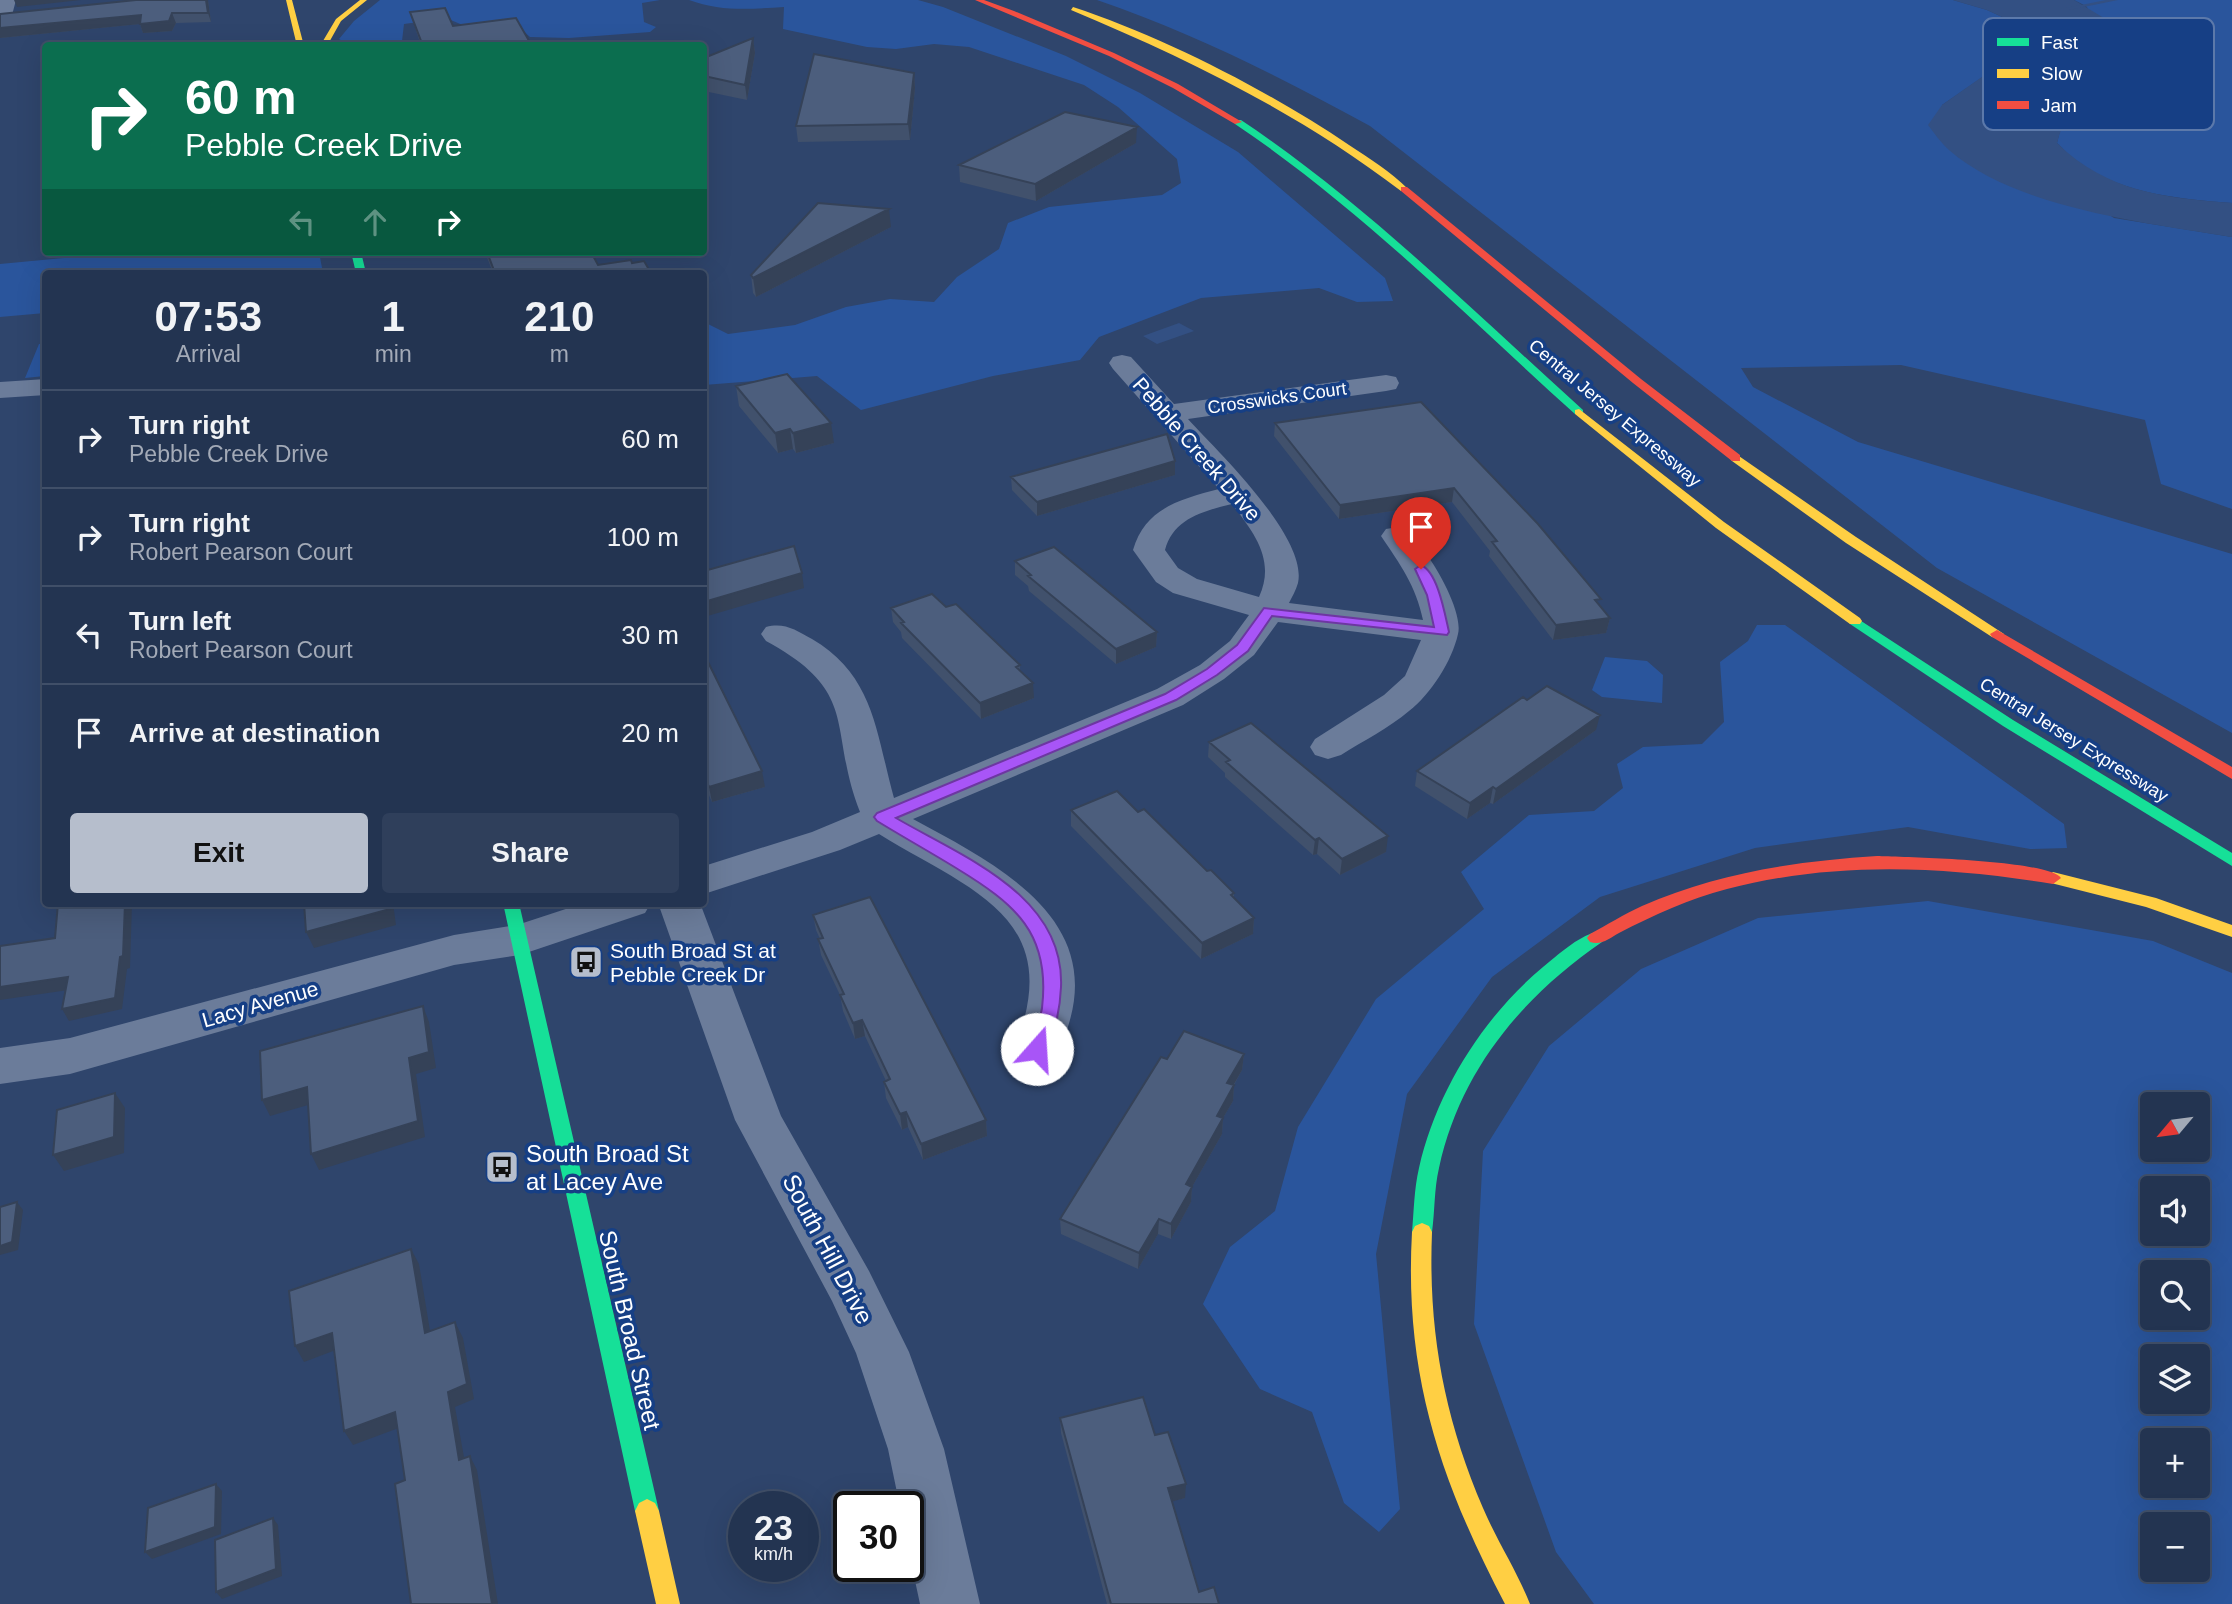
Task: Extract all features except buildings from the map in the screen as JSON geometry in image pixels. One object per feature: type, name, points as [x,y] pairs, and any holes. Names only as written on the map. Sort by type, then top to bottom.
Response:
[{"type":"main road","points":[[289,0],[300,42]]},
{"type":"main road","points":[[325,42],[338,20],[364,0]]},
{"type":"main road","name":"Central Jersey Expressway","points":[[978,0],[1102,48],[1184,90],[1241,124],[1331,189],[1565,399],[1651,472],[1761,555],[1919,664],[2065,758],[2232,859]]},
{"type":"main road","name":"Central Jersey Expressway","points":[[1059,3],[1199,62],[1298,115],[1346,146],[1395,181],[1643,387],[1819,517],[1976,621],[2232,774]]},
{"type":"main road","points":[[1518,1604],[1505,1582],[1459,1479],[1431,1382],[1419,1305],[1419,1220],[1434,1146],[1458,1082],[1488,1033],[1529,985],[1578,946],[1625,917],[1686,892],[1751,875],[1821,865],[1907,862],[1962,864],[2033,874],[2116,892],[2232,931]]},
{"type":"main road","name":"South Broad Street","points":[[516,921],[668,1604]]},
{"type":"street","name":"Pebble Creek Drive","points":[[707,879],[826,841],[1170,697],[1212,672],[1242,648],[1269,611],[1282,582],[1279,553],[1262,523],[1238,493],[1122,363]]},
{"type":"street","name":"Crosswicks Court","points":[[1169,413],[1386,383]]},
{"type":"street","points":[[0,390],[42,387]]},
{"type":"street","points":[[1238,493],[1173,514],[1150,537],[1149,551],[1167,575],[1185,586],[1269,611],[1442,632]]},
{"type":"street","points":[[1328,747],[1397,703],[1420,680],[1442,632],[1434,595],[1421,569],[1397,536]]},
{"type":"street","points":[[778,634],[806,648],[829,666],[846,689],[856,714],[869,780],[883,817],[1001,887],[1024,908],[1043,935],[1053,970],[1051,1011],[1037,1049]]},
{"type":"street","points":[[516,921],[605,907]]},
{"type":"street","name":"South Hill Drive","points":[[680,907],[759,1120],[851,1287],[881,1352],[916,1449],[950,1604]]},
{"type":"street","name":"Lacy Avenue","points":[[0,1066],[70,1056],[454,950],[516,921]]},
{"type":"shaded area","points":[[380,0],[660,0],[642,3],[644,22],[656,27],[650,32],[569,38],[530,37],[520,28],[465,26],[446,18],[404,24],[400,42],[344,42],[339,39],[354,21]]},
{"type":"shaded area","points":[[689,0],[918,0],[943,7],[1066,56],[1140,93],[1238,152],[1385,278],[1393,301],[1357,302],[1319,288],[1201,298],[1099,337],[1080,360],[993,376],[861,410],[817,376],[707,385],[707,324],[728,334],[795,325],[846,307],[890,299],[934,302],[957,277],[999,249],[1008,223],[1049,207],[1162,195],[1181,183],[1177,159],[1118,107],[1084,85],[969,47],[934,44],[896,49],[867,47],[783,29],[784,7],[748,9],[701,4]]},
{"type":"shaded area","points":[[1097,0],[1953,0],[2004,18],[1983,18],[1983,77],[1942,105],[2114,218],[2232,237],[2232,509],[2161,484],[2145,420],[1901,365],[1741,368],[1753,387],[1858,442],[2232,554],[2232,733],[1937,568],[1370,126],[1236,57]]},
{"type":"shaded area","points":[[1953,0],[2074,0],[2104,18],[2004,18]]},
{"type":"shaded area","points":[[2074,0],[2232,0],[2232,203],[2173,197],[2116,183],[2078,163],[2057,143],[2060,130],[2214,130],[2214,18],[2094,18],[2086,6]]},
{"type":"shaded area","points":[[1983,76],[1983,130],[2061,130],[2057,143],[2096,172],[2117,182],[2160,195],[2232,203],[2232,237],[2122,219],[2045,199],[2009,186],[1977,170],[1940,141],[1928,125],[1942,105]]},
{"type":"shaded area","points":[[85,256],[320,256],[322,270],[42,270],[42,313],[0,317],[0,264]]},
{"type":"shaded area","points":[[1179,323],[1194,331],[1157,344],[1143,336]]},
{"type":"shaded area","points":[[39,344],[42,344],[42,376],[25,378]]},
{"type":"shaded area","points":[[1757,625],[1785,625],[2064,824],[2067,848],[2030,849],[1908,827],[1755,848],[1600,897],[1492,977],[1407,1094],[1376,1254],[1400,1509],[1379,1532],[1344,1503],[1312,1412],[1260,1389],[1203,1304],[1230,1247],[1275,1211],[1298,1127],[1376,999],[1484,909],[1461,872],[1529,815],[1594,811],[1623,788],[1617,764],[1643,747],[1702,744],[1724,722],[1720,662],[1748,641]]},
{"type":"shaded area","points":[[1605,657],[1647,661],[1663,675],[1662,703],[1602,697],[1592,690]]},
{"type":"shaded area","points":[[1928,901],[2153,941],[2232,973],[2232,1604],[1594,1604],[1556,1552],[1474,1324],[1483,1151],[1549,1046],[1641,969],[1758,918]]},
{"type":"waterway","points":[[2069,8],[2115,0]]},
{"type":"traffic: fast","points":[[1238,122],[1286,154],[1336,193],[1579,412]]},
{"type":"traffic: fast","points":[[357,256],[360,270]]},
{"type":"traffic: fast","points":[[1855,621],[2008,723],[2232,860]]},
{"type":"traffic: fast","points":[[512,907],[647,1511]]},
{"type":"traffic: fast","points":[[1422,1232],[1430,1163],[1441,1128],[1472,1063],[1513,1007],[1538,982],[1596,938]]},
{"type":"traffic: slow","points":[[289,0],[300,42]]},
{"type":"traffic: slow","points":[[325,42],[338,20],[364,0]]},
{"type":"traffic: slow","points":[[1073,9],[1161,46],[1287,109],[1366,160],[1404,189]]},
{"type":"traffic: slow","points":[[1579,412],[1720,525],[1855,621]]},
{"type":"traffic: slow","points":[[1736,458],[1851,540],[1997,634]]},
{"type":"traffic: slow","points":[[2053,878],[2150,902],[2232,931]]},
{"type":"traffic: slow","points":[[1422,1232],[1422,1329],[1430,1378],[1442,1425],[1475,1517],[1518,1604]]},
{"type":"traffic: slow","points":[[647,1511],[668,1604]]},
{"type":"traffic: jam","points":[[978,0],[1111,54],[1176,86],[1238,122]]},
{"type":"traffic: jam","points":[[1404,189],[1637,381],[1736,458]]},
{"type":"traffic: jam","points":[[1997,634],[2232,774]]},
{"type":"traffic: jam","points":[[1596,938],[1649,910],[1704,889],[1760,875],[1818,866],[1877,862],[1936,863],[2053,878]]},
{"type":"place","name":"South Broad St at Pebble Creek Dr","points":[[586,962]]},
{"type":"place","name":"South Broad St at Lacey Ave","points":[[502,1167]]},
{"type":"route","points":[[1037,1049],[1051,1011],[1053,970],[1043,935],[1024,908],[1001,887],[883,817],[1170,697],[1212,672],[1242,648],[1269,611],[1442,632],[1434,595],[1421,569]]}]
